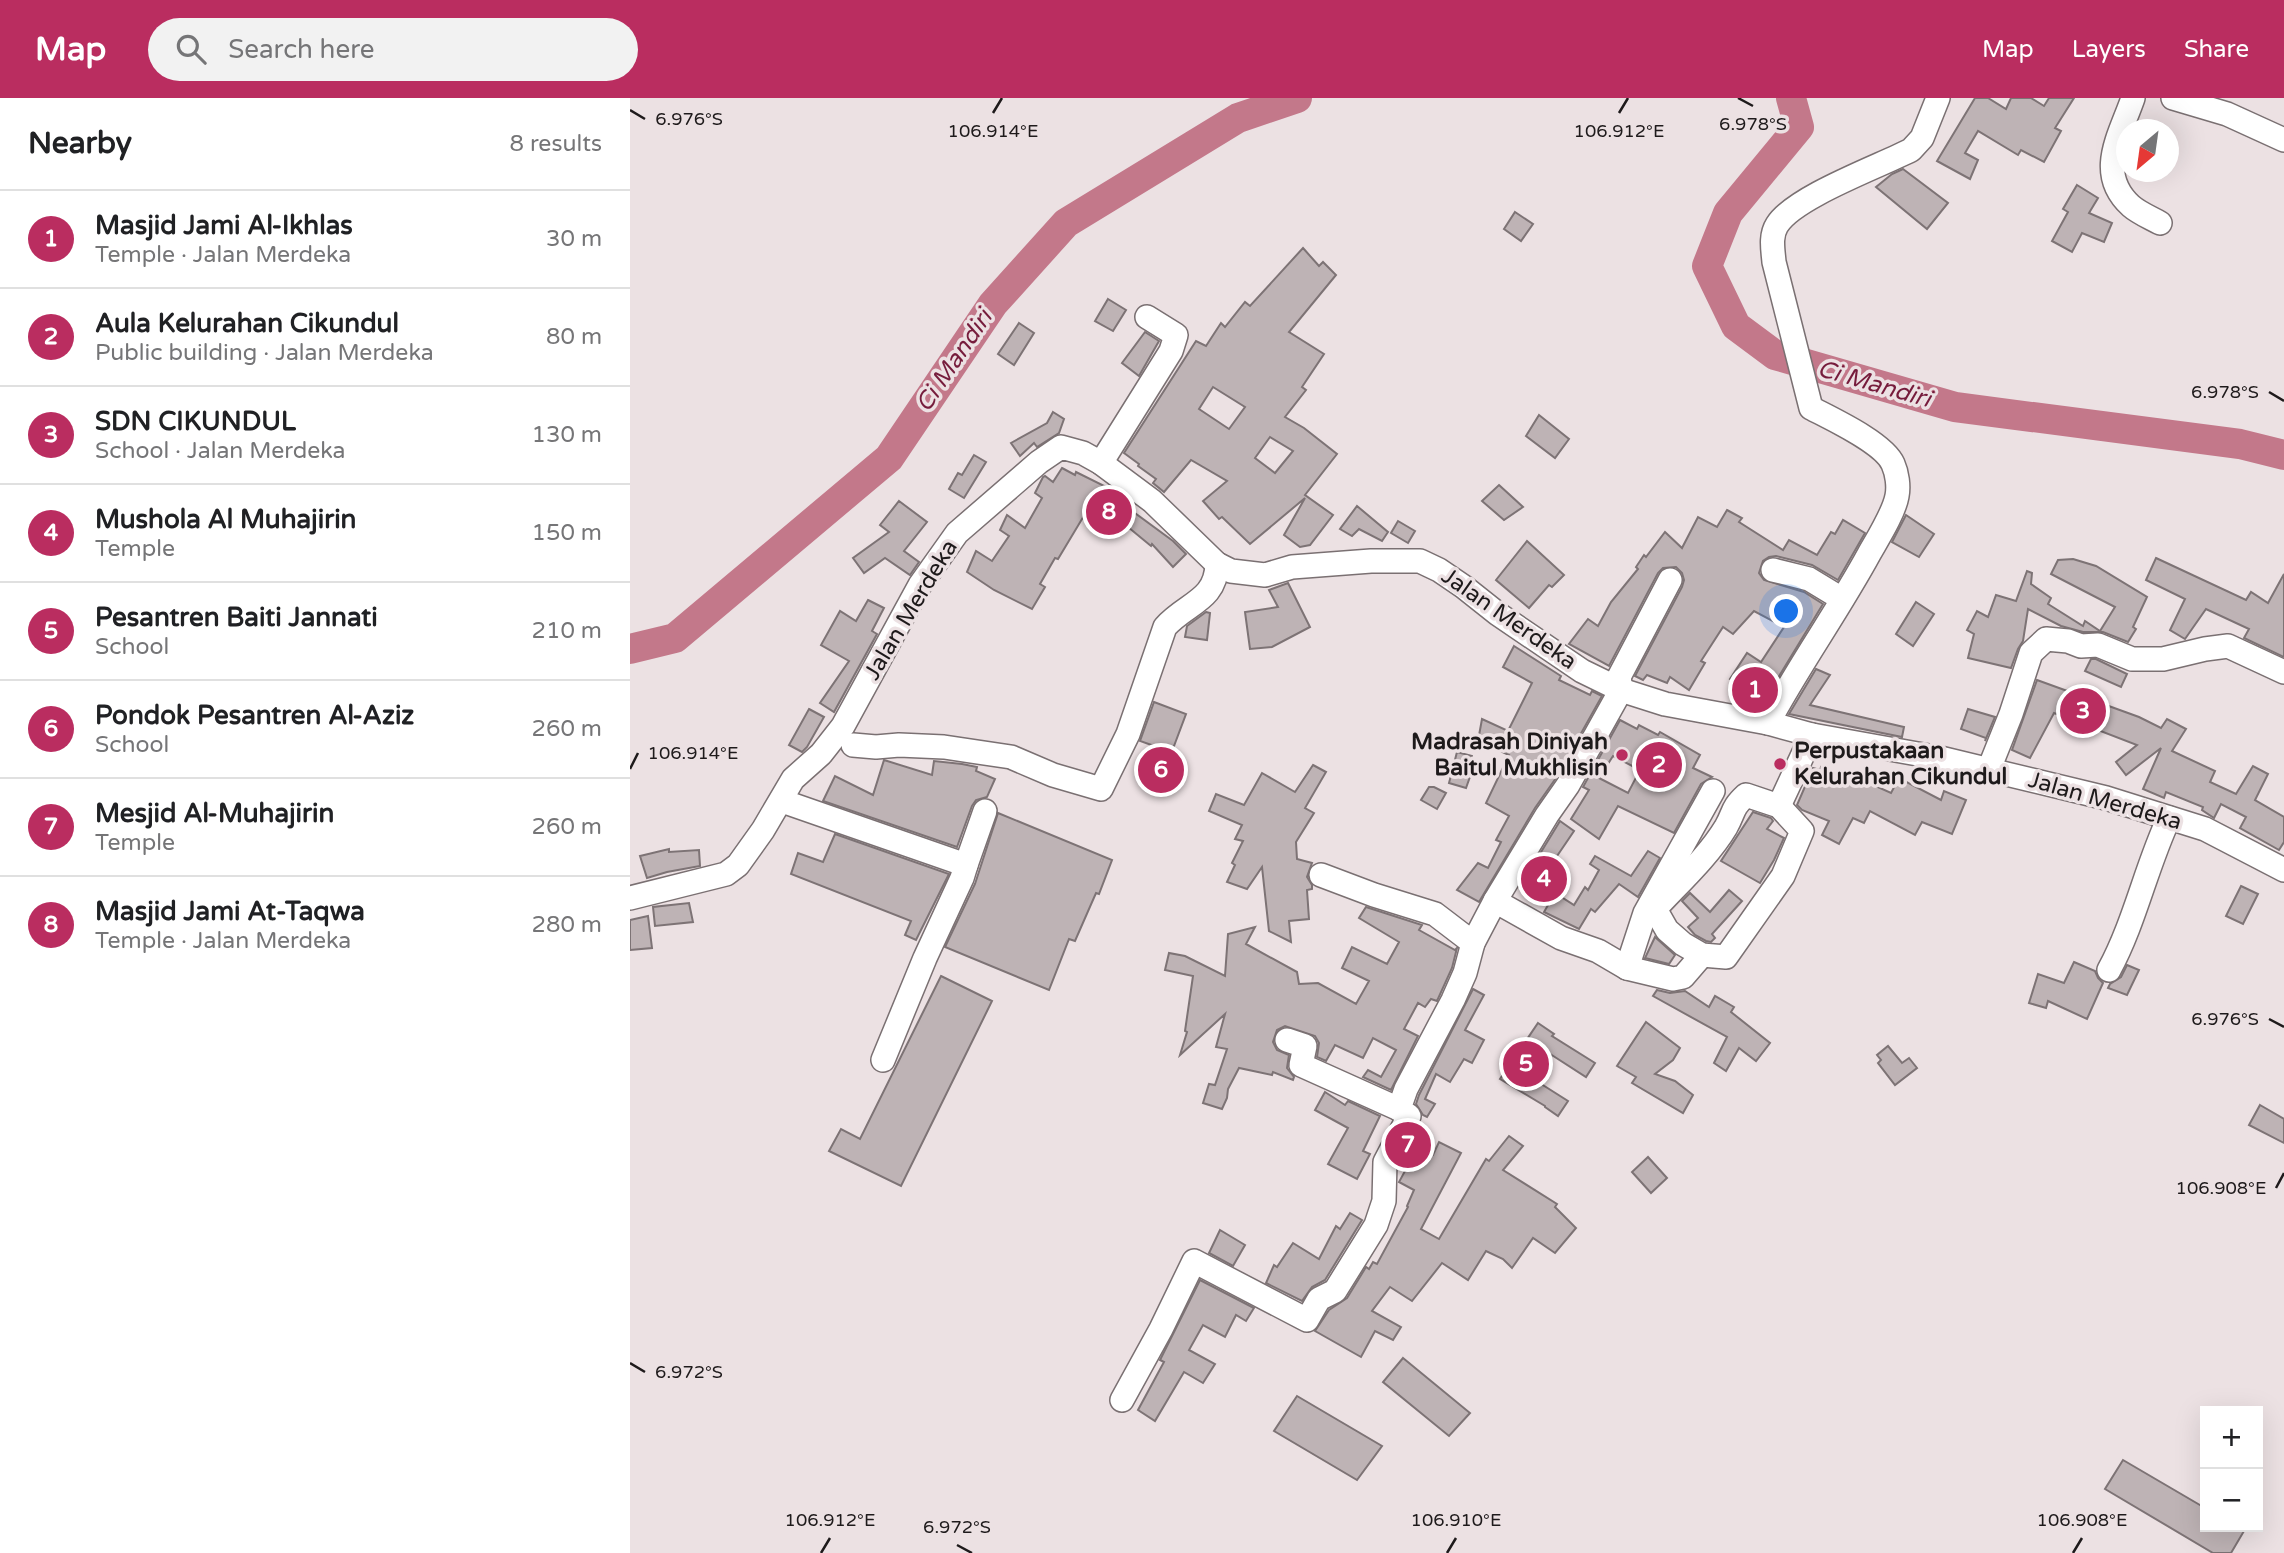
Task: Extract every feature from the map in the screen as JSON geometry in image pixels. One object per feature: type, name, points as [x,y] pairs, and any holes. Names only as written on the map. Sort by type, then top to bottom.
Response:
[{"type":"street","points":[[1768,723],[1880,533],[1897,497],[1896,472],[1889,456],[1852,429],[1811,408],[1774,262],[1772,240],[1776,226],[1785,216],[1815,196],[1911,150],[1922,138],[1938,98]]},
{"type":"street","points":[[2133,98],[2111,160],[2113,181],[2132,207],[2160,223]]},
{"type":"street","points":[[2173,98],[2227,114],[2284,140]]},
{"type":"street","points":[[1101,463],[1171,351],[1176,335],[1147,317]]},
{"type":"street","name":"Jalan Merdeka","points":[[630,898],[726,874],[738,865],[782,801],[793,779],[821,754],[843,726],[913,597],[957,533],[1039,462],[1061,447],[1083,453],[1101,463],[1152,501],[1217,564],[1231,571],[1265,575],[1292,567],[1371,561],[1420,561],[1456,581],[1498,614],[1582,671],[1621,690],[1665,704],[1989,769],[2106,798],[2205,829],[2284,870]]},
{"type":"street","points":[[853,745],[944,747],[1011,757],[1053,775],[1101,789],[1128,734],[1165,627],[1175,615],[1202,600],[1217,576],[1217,564]]},
{"type":"street","points":[[1773,570],[1809,579],[1842,599]]},
{"type":"street","points":[[1399,1109],[1406,1089],[1453,1000],[1465,973],[1473,943],[1495,901],[1568,785],[1621,690],[1619,677],[1670,580]]},
{"type":"street","points":[[1989,769],[2031,653],[2046,639],[2068,641],[2081,646],[2098,645],[2132,659],[2163,659],[2228,646],[2284,672]]},
{"type":"street","points":[[1779,806],[1812,735]]},
{"type":"street","points":[[1628,968],[1645,913],[1713,792]]},
{"type":"street","points":[[1745,795],[1779,806],[1802,831],[1783,876],[1726,957],[1702,955],[1667,930],[1655,909],[1700,860],[1726,826],[1734,806],[1745,795]]},
{"type":"street","points":[[782,801],[966,865]]},
{"type":"street","points":[[883,1060],[962,878],[985,811]]},
{"type":"street","points":[[2109,970],[2119,952],[2155,846],[2169,818]]},
{"type":"street","points":[[1321,875],[1434,914],[1473,943]]},
{"type":"street","points":[[1495,901],[1561,938],[1598,951],[1628,968],[1673,979],[1683,977],[1702,955]]},
{"type":"street","points":[[1122,1400],[1194,1261],[1307,1320],[1319,1299],[1335,1291],[1376,1225],[1384,1200],[1385,1162],[1409,1116],[1301,1065],[1306,1046],[1287,1040]]},
{"type":"building","points":[[1975,98],[1988,98],[2006,109],[2011,98],[2031,98],[2044,106],[2049,98],[2074,98],[2055,128],[2061,131],[2044,162],[2021,150],[2018,155],[1978,131],[1965,153],[1978,160],[1970,179],[1937,161]]},
{"type":"building","points":[[1903,169],[1948,203],[1927,229],[1876,187]]},
{"type":"building","points":[[2077,185],[2098,198],[2089,213],[2112,223],[2104,242],[2082,233],[2072,252],[2052,241],[2068,212],[2063,209]]},
{"type":"building","points":[[1515,212],[1533,224],[1521,241],[1504,229]]},
{"type":"building","points":[[1303,248],[1319,266],[1323,262],[1336,275],[1289,332],[1324,354],[1302,387],[1306,390],[1285,417],[1337,454],[1305,495],[1333,515],[1310,545],[1300,547],[1284,535],[1305,498],[1250,544],[1222,517],[1219,519],[1203,501],[1227,481],[1191,460],[1164,492],[1153,483],[1156,479],[1124,453],[1196,341],[1206,346],[1221,323],[1225,327],[1245,302],[1250,306]],"holes":[[[1213,387],[1245,407],[1229,429],[1199,409]],[[1270,437],[1293,451],[1275,473],[1255,458]]]},
{"type":"building","points":[[1108,299],[1126,310],[1113,331],[1095,321]]},
{"type":"building","points":[[1019,323],[1034,333],[1014,365],[998,354]]},
{"type":"building","points":[[1145,332],[1159,341],[1139,376],[1122,363]]},
{"type":"building","points":[[1053,412],[1064,419],[1059,433],[1037,447],[1034,443],[1020,456],[1011,443],[1047,423]]},
{"type":"building","points":[[1539,415],[1569,439],[1555,458],[1526,436]]},
{"type":"building","points":[[974,455],[986,462],[964,498],[949,489],[958,473],[962,475]]},
{"type":"building","points":[[1062,468],[1110,487],[1124,505],[1173,541],[1186,554],[1173,567],[1152,544],[1151,546],[1117,518],[1109,523],[1094,502],[1089,516],[1085,514],[1058,559],[1055,558],[1040,584],[1045,587],[1032,609],[994,590],[967,572],[976,551],[992,561],[1009,536],[1000,530],[1007,515],[1025,528],[1042,498],[1035,493],[1043,477],[1053,482]]},
{"type":"building","points":[[1499,485],[1523,507],[1504,520],[1482,501]]},
{"type":"building","points":[[899,501],[927,522],[904,551],[919,562],[910,575],[885,558],[864,573],[853,558],[889,532],[880,525]]},
{"type":"building","points":[[1357,506],[1388,532],[1382,541],[1359,529],[1352,536],[1340,529]]},
{"type":"building","points":[[1727,510],[1742,518],[1739,522],[1783,550],[1789,540],[1817,555],[1831,532],[1835,534],[1843,520],[1865,533],[1838,580],[1812,565],[1776,556],[1763,561],[1759,573],[1764,580],[1804,592],[1823,604],[1764,701],[1730,679],[1747,653],[1761,662],[1784,627],[1754,611],[1733,634],[1723,627],[1701,661],[1705,663],[1689,690],[1670,677],[1667,683],[1647,675],[1643,680],[1635,676],[1682,587],[1682,573],[1676,567],[1663,568],[1658,573],[1609,666],[1569,644],[1588,619],[1598,626],[1611,602],[1638,569],[1636,567],[1644,555],[1646,557],[1665,532],[1682,548],[1698,517],[1717,527]]},
{"type":"building","points":[[1906,515],[1934,534],[1919,557],[1892,542]]},
{"type":"building","points":[[1398,521],[1415,531],[1408,543],[1391,533]]},
{"type":"building","points":[[1527,541],[1564,575],[1552,587],[1549,585],[1529,608],[1496,580]]},
{"type":"building","points":[[2156,558],[2246,600],[2251,592],[2268,603],[2284,574],[2284,657],[2244,638],[2249,629],[2206,609],[2185,639],[2170,630],[2185,599],[2146,580]]},
{"type":"building","points":[[2073,559],[2096,566],[2147,597],[2133,627],[2136,629],[2128,642],[2103,632],[2083,632],[2061,626],[2028,609],[2023,641],[2011,668],[1968,658],[1974,634],[1967,630],[1977,611],[1988,617],[1996,595],[2016,601],[2027,571],[2032,573],[2031,584],[2051,598],[2048,604],[2083,626],[2085,621],[2100,631],[2115,607],[2051,574],[2058,560]]},
{"type":"building","points":[[1288,583],[1310,627],[1272,647],[1250,649],[1245,612],[1278,607],[1269,590]]},
{"type":"building","points":[[868,600],[884,608],[872,631],[877,634],[834,712],[820,703],[849,661],[821,645],[840,611],[856,621]]},
{"type":"building","points":[[1916,602],[1934,614],[1913,646],[1896,634]]},
{"type":"building","points":[[1206,612],[1210,613],[1207,640],[1185,637],[1187,626]]},
{"type":"building","points":[[1514,646],[1561,676],[1559,680],[1590,695],[1592,691],[1602,696],[1556,778],[1479,902],[1457,890],[1478,863],[1488,868],[1501,842],[1496,840],[1509,816],[1486,803],[1509,755],[1478,741],[1482,719],[1508,731],[1532,683],[1503,667]]},
{"type":"building","points":[[2091,659],[2127,674],[2121,687],[2085,671]]},
{"type":"building","points":[[1816,669],[1830,675],[1810,705],[1904,727],[1902,737],[1789,714]]},
{"type":"building","points":[[2037,680],[2139,717],[2161,728],[2167,719],[2186,729],[2172,751],[2215,771],[2210,782],[2236,794],[2253,766],[2268,774],[2255,800],[2284,817],[2284,842],[2279,850],[2240,828],[2246,817],[2221,804],[2214,818],[2202,810],[2203,807],[2166,792],[2164,798],[2143,789],[2161,748],[2126,775],[2116,762],[2137,745],[2054,713],[2030,758],[2012,750]]},
{"type":"building","points":[[1154,702],[1186,714],[1171,754],[1179,756],[1168,790],[1147,784],[1157,747],[1140,741]]},
{"type":"building","points":[[809,709],[824,717],[802,752],[789,745]]},
{"type":"building","points":[[1968,709],[1995,717],[1985,741],[1986,738],[1961,729]]},
{"type":"building","points":[[1620,720],[1637,729],[1639,725],[1658,735],[1660,732],[1700,755],[1693,768],[1712,777],[1701,784],[1674,833],[1618,806],[1599,839],[1571,819],[1589,790],[1583,787]],"holes":[[[1613,756],[1640,770],[1628,793],[1599,778]]]},
{"type":"building","points":[[1457,752],[1472,756],[1472,771],[1466,788],[1449,783]]},
{"type":"building","points":[[884,760],[932,775],[934,761],[962,764],[977,767],[976,771],[995,779],[987,797],[976,800],[972,806],[957,847],[823,801],[835,776],[873,795]]},
{"type":"building","points":[[1313,765],[1326,772],[1305,808],[1314,813],[1296,842],[1297,859],[1312,863],[1307,877],[1312,885],[1312,889],[1307,890],[1309,919],[1289,921],[1291,942],[1269,931],[1262,867],[1247,889],[1227,882],[1235,865],[1232,863],[1243,841],[1235,839],[1242,825],[1209,811],[1216,794],[1244,805],[1262,773],[1295,792]]},
{"type":"building","points":[[1821,767],[1857,785],[1860,779],[1891,793],[1899,778],[1941,800],[1944,791],[1966,800],[1952,834],[1922,822],[1915,835],[1870,811],[1864,823],[1853,818],[1839,844],[1822,835],[1829,821],[1802,810],[1797,805],[1813,768],[1820,770]]},
{"type":"building","points":[[1429,787],[1446,793],[1437,809],[1421,800]]},
{"type":"building","points":[[1753,812],[1771,818],[1773,821],[1767,829],[1784,838],[1760,883],[1721,861]]},
{"type":"building","points":[[998,813],[1112,860],[1099,894],[1096,893],[1075,941],[1069,939],[1049,990],[945,947],[975,884]]},
{"type":"building","points":[[1560,821],[1574,831],[1553,862],[1562,869],[1545,889],[1527,875]]},
{"type":"building","points":[[835,834],[949,874],[916,940],[905,935],[911,921],[791,874],[798,853],[823,862]]},
{"type":"building","points":[[669,849],[669,852],[699,850],[700,866],[647,878],[640,856]]},
{"type":"building","points":[[1648,851],[1660,858],[1638,897],[1619,884],[1595,912],[1591,909],[1579,929],[1544,912],[1555,893],[1574,905],[1585,887],[1588,890],[1599,870],[1590,864],[1595,856],[1631,876]]},
{"type":"building","points":[[2241,886],[2258,894],[2243,924],[2226,916]]},
{"type":"building","points":[[1729,890],[1742,901],[1712,934],[1715,938],[1711,942],[1695,935],[1688,927],[1698,918],[1682,901],[1690,893],[1710,912]]},
{"type":"building","points":[[689,903],[693,922],[655,926],[653,907]]},
{"type":"building","points":[[1366,907],[1422,925],[1419,930],[1455,950],[1457,948],[1452,968],[1437,1001],[1431,999],[1425,1007],[1418,1003],[1404,1029],[1418,1036],[1391,1090],[1363,1077],[1368,1070],[1381,1077],[1396,1050],[1373,1038],[1363,1058],[1335,1045],[1326,1061],[1317,1057],[1319,1043],[1315,1036],[1285,1026],[1277,1030],[1273,1042],[1277,1050],[1289,1055],[1287,1068],[1294,1077],[1293,1080],[1273,1072],[1272,1075],[1239,1068],[1228,1089],[1222,1109],[1203,1103],[1209,1084],[1215,1085],[1227,1049],[1216,1047],[1225,1014],[1180,1055],[1187,1032],[1193,976],[1165,970],[1169,953],[1185,956],[1225,976],[1228,934],[1255,927],[1246,944],[1297,972],[1299,984],[1318,983],[1356,1004],[1369,981],[1342,968],[1352,947],[1387,964],[1399,942],[1359,918]]},
{"type":"building","points":[[648,916],[652,948],[630,950],[630,920]]},
{"type":"building","points":[[1655,937],[1675,955],[1669,964],[1645,958]]},
{"type":"building","points":[[2074,962],[2095,971],[2103,983],[2087,1019],[2048,1001],[2046,1008],[2029,1003],[2038,974],[2064,983]]},
{"type":"building","points":[[2127,965],[2139,970],[2127,995],[2108,988],[2121,977]]},
{"type":"building","points":[[941,976],[992,1001],[901,1186],[829,1151],[841,1129],[860,1139]]},
{"type":"building","points":[[1473,989],[1484,995],[1465,1030],[1484,1040],[1472,1063],[1464,1059],[1450,1082],[1436,1074],[1425,1099],[1435,1104],[1427,1117],[1416,1104],[1419,1095]]},
{"type":"building","points":[[1657,990],[1670,993],[1685,991],[1709,1007],[1715,996],[1734,1007],[1731,1012],[1770,1043],[1756,1061],[1739,1048],[1726,1071],[1714,1063],[1727,1037],[1653,996]]},
{"type":"building","points":[[1646,1022],[1680,1048],[1673,1060],[1655,1074],[1675,1081],[1693,1095],[1683,1113],[1632,1083],[1636,1077],[1617,1066]]},
{"type":"building","points":[[1538,1023],[1554,1034],[1552,1036],[1595,1063],[1586,1077],[1544,1050],[1527,1075],[1568,1101],[1558,1116],[1500,1079]]},
{"type":"building","points":[[1888,1046],[1902,1063],[1909,1058],[1917,1068],[1895,1085],[1878,1063],[1881,1060],[1877,1055]]},
{"type":"building","points":[[1325,1092],[1345,1105],[1348,1101],[1380,1116],[1363,1151],[1370,1154],[1357,1179],[1328,1164],[1348,1128],[1315,1110]]},
{"type":"building","points":[[2260,1105],[2284,1119],[2284,1143],[2249,1125]]},
{"type":"building","points":[[1509,1136],[1523,1146],[1503,1170],[1557,1204],[1555,1207],[1576,1228],[1555,1253],[1533,1238],[1512,1268],[1503,1259],[1486,1251],[1468,1280],[1442,1263],[1412,1301],[1390,1287],[1372,1311],[1401,1327],[1393,1340],[1375,1331],[1361,1357],[1315,1331],[1329,1310],[1347,1298],[1366,1267],[1369,1269],[1373,1262],[1377,1264],[1408,1207],[1414,1190],[1399,1182],[1411,1160],[1404,1156],[1410,1143],[1433,1155],[1439,1142],[1461,1153],[1421,1229],[1439,1239],[1486,1159],[1489,1161]]},
{"type":"building","points":[[1648,1157],[1667,1178],[1651,1193],[1632,1172]]},
{"type":"building","points":[[1350,1213],[1362,1220],[1325,1280],[1312,1287],[1302,1301],[1266,1283],[1274,1265],[1277,1267],[1293,1243],[1319,1259],[1336,1226],[1340,1229]]},
{"type":"building","points":[[1220,1230],[1245,1245],[1233,1266],[1209,1253]]},
{"type":"building","points":[[1200,1280],[1254,1308],[1246,1321],[1236,1315],[1225,1337],[1203,1325],[1189,1350],[1215,1364],[1203,1383],[1184,1372],[1155,1421],[1138,1410],[1164,1362],[1160,1360]]},
{"type":"building","points":[[1403,1358],[1470,1413],[1449,1436],[1383,1382]]},
{"type":"building","points":[[1297,1396],[1382,1446],[1357,1480],[1274,1431]]},
{"type":"building","points":[[2123,1460],[2200,1505],[2200,1532],[2243,1532],[2231,1553],[2213,1553],[2105,1489]]},
{"type":"waterway","name":"Ci Mandiri","points":[[630,649],[675,638],[889,458],[993,304],[1066,223],[1238,118],[1297,98]]},
{"type":"waterway","name":"Ci Mandiri","points":[[1791,98],[1799,127],[1728,213],[1707,266],[1736,326],[1775,355],[1955,407],[2240,444],[2284,455]]},
{"type":"place","name":"Masjid Jami At-Taqwa","points":[[1109,512]]},
{"type":"place","name":"Masjid Jami Al-Ikhlas","points":[[1755,690]]},
{"type":"place","name":"SDN CIKUNDUL","points":[[2083,711]]},
{"type":"place","name":"Madrasah Diniyah Baitul Mukhlisin","points":[[1622,755]]},
{"type":"place","name":"Perpustakaan Kelurahan Cikundul","points":[[1780,764]]},
{"type":"place","name":"Aula Kelurahan Cikundul","points":[[1659,765]]},
{"type":"place","name":"Pondok Pesantren Al-Aziz","points":[[1161,770]]},
{"type":"place","name":"Mushola Al Muhajirin","points":[[1544,879]]},
{"type":"place","name":"Pesantren Baiti Jannati","points":[[1526,1064]]},
{"type":"place","name":"Mesjid Al-Muhajirin","points":[[1408,1145]]}]
